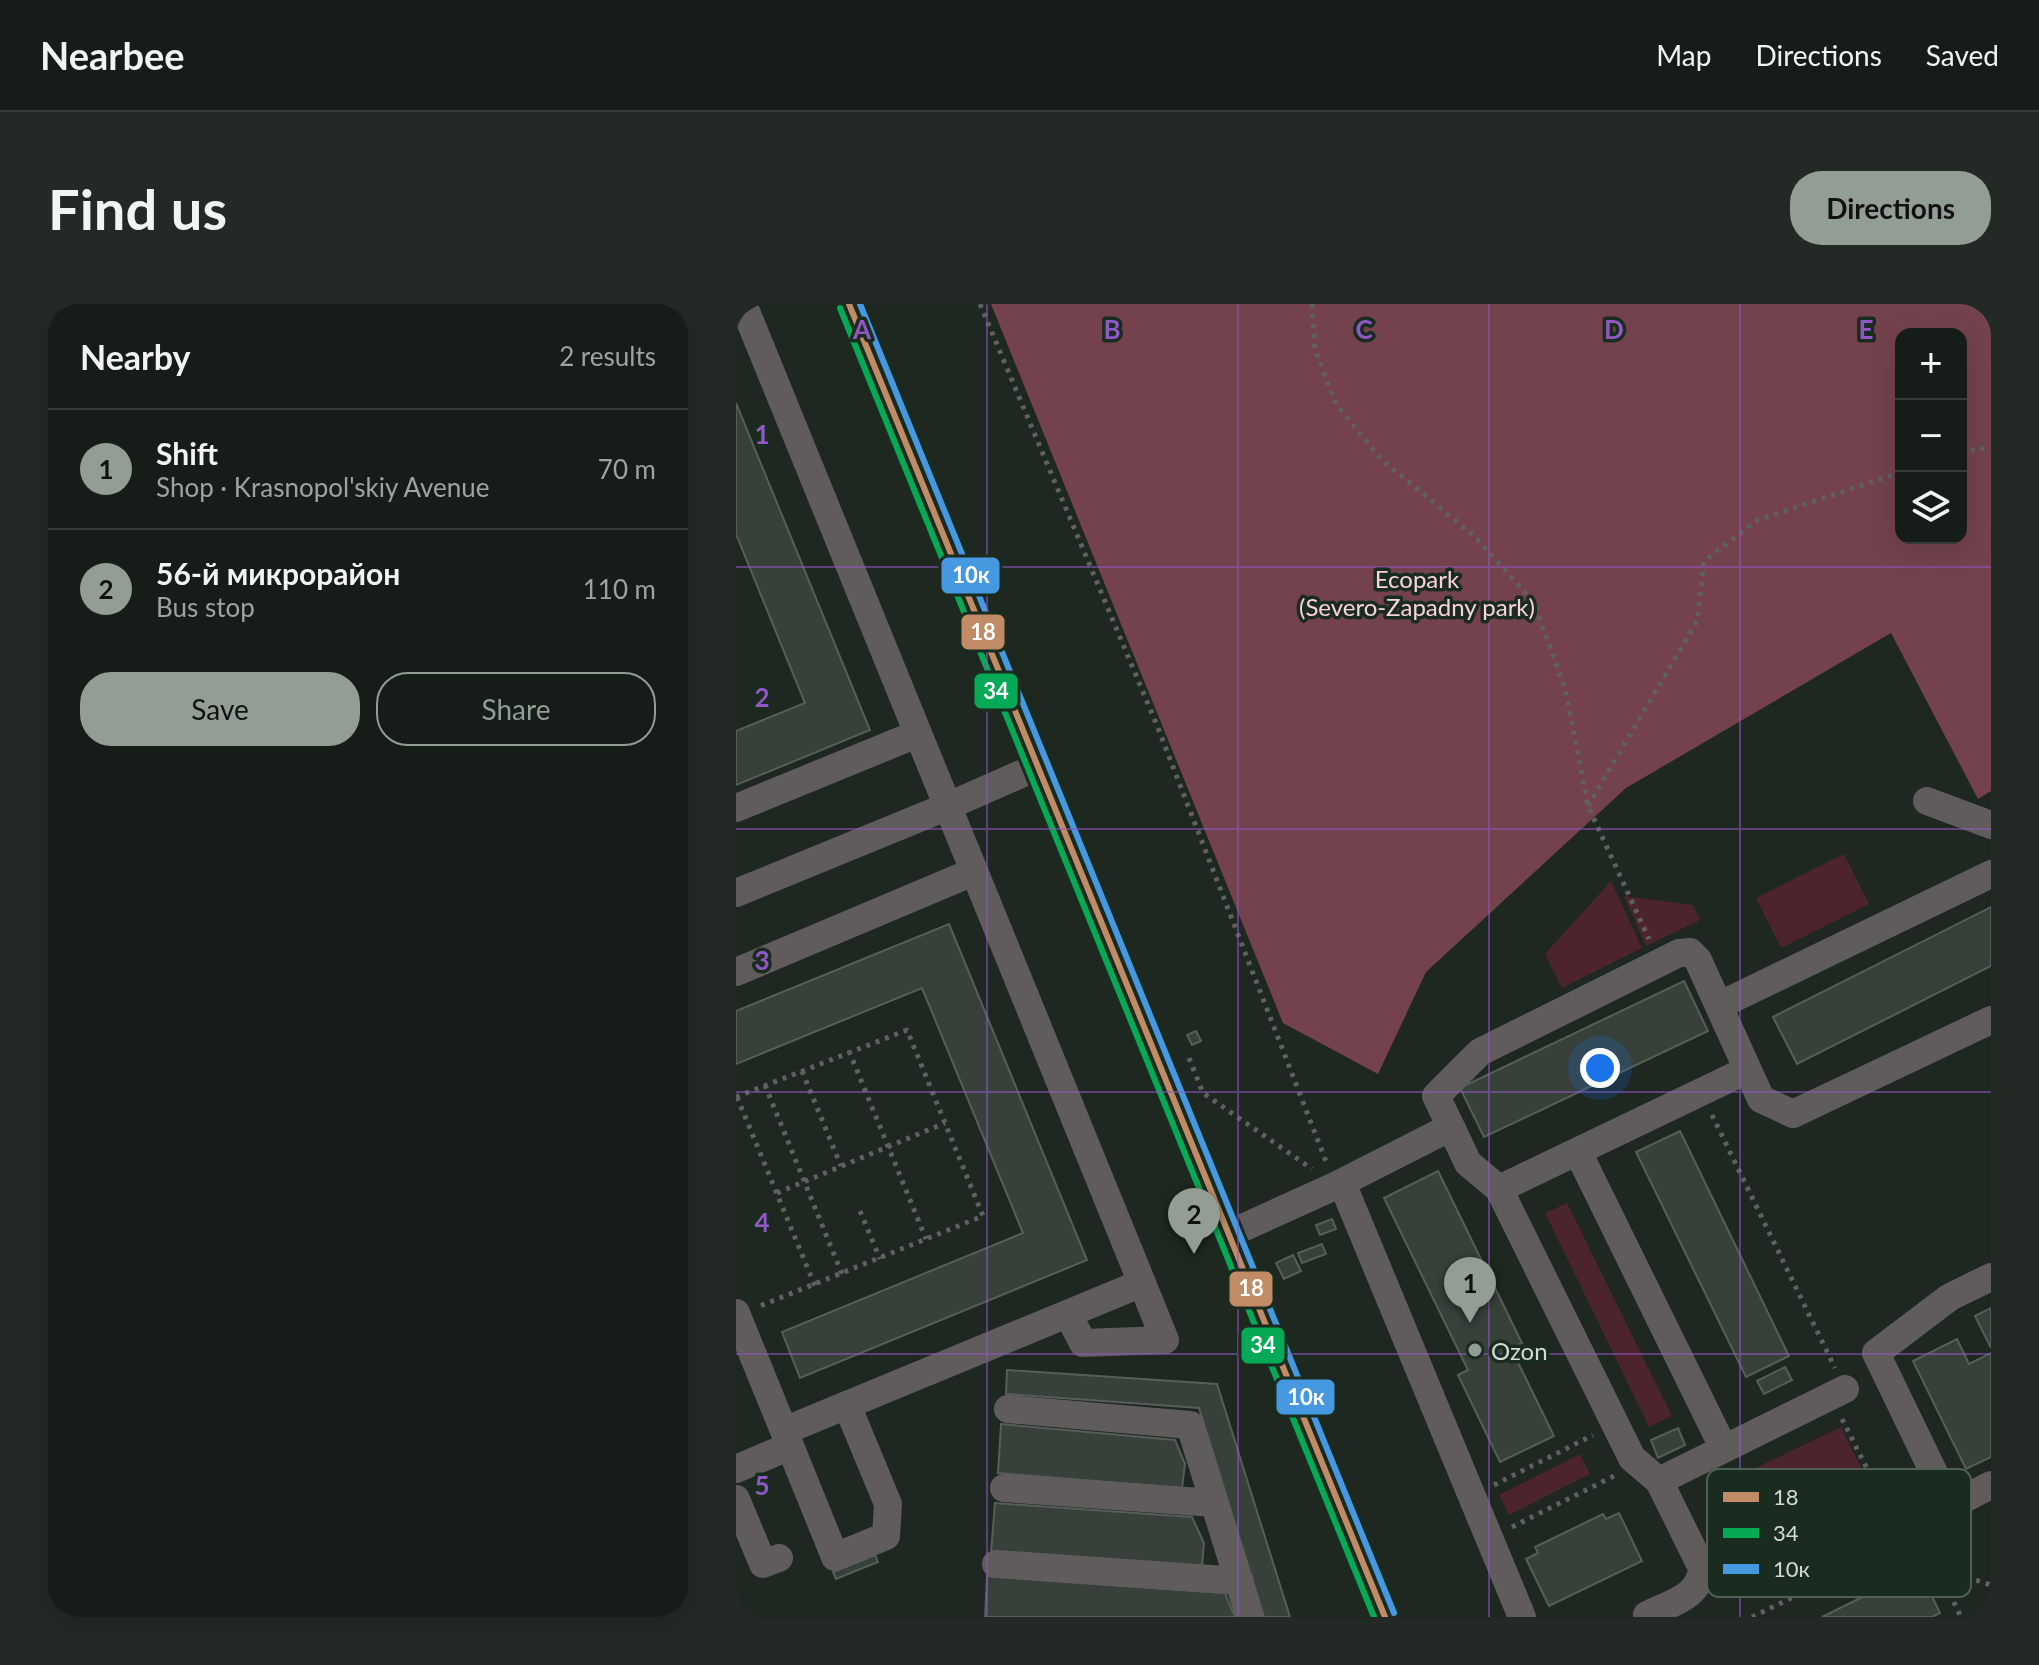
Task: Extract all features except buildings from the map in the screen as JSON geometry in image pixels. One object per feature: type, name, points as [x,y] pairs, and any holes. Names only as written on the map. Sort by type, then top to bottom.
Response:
[{"type":"street","points":[[743,304],[748,350],[917,734],[1165,1340],[1083,1343],[1068,1314]]},
{"type":"street","points":[[849,304],[1385,1617]]},
{"type":"street","points":[[736,808],[917,734]]},
{"type":"street","points":[[736,893],[1039,766]]},
{"type":"street","points":[[1927,801],[1991,825]]},
{"type":"street","points":[[736,972],[973,872]]},
{"type":"street","points":[[1720,1005],[1991,874]]},
{"type":"street","points":[[1646,1616],[1693,1591],[1701,1581],[1702,1568],[1649,1472],[1632,1458],[1499,1189],[1468,1163],[1436,1096],[1480,1052],[1679,953],[1690,952],[1698,960],[1761,1099],[1793,1114],[1991,1020]]},
{"type":"street","points":[[1499,1189],[1747,1070]]},
{"type":"street","points":[[1229,1234],[1339,1184],[1451,1127]]},
{"type":"street","points":[[1578,1152],[1723,1447]]},
{"type":"street","points":[[1339,1184],[1522,1617]]},
{"type":"street","points":[[1932,1469],[1876,1353],[1950,1297],[1991,1277]]},
{"type":"street","points":[[736,1469],[847,1405],[1142,1283]]},
{"type":"street","points":[[745,1311],[787,1438],[835,1557],[886,1536],[888,1504],[847,1405]]},
{"type":"street","points":[[1649,1472],[1723,1447],[1838,1392]]},
{"type":"street","points":[[1008,1409],[1190,1425],[1250,1617]]},
{"type":"street","points":[[1971,1495],[1991,1485]]},
{"type":"street","points":[[1004,1488],[1214,1503]]},
{"type":"street","points":[[736,1499],[763,1564],[779,1558]]},
{"type":"street","points":[[996,1564],[1240,1581]]},
{"type":"path","points":[[980,304],[1156,723],[1339,1184]]},
{"type":"path","points":[[1312,304],[1315,350],[1336,404],[1382,460],[1473,535],[1533,601],[1565,688],[1588,806],[1659,962]]},
{"type":"path","points":[[1967,451],[1991,447]]},
{"type":"path","points":[[1588,806],[1697,621],[1704,561],[1758,520],[1895,474]]},
{"type":"path","points":[[745,1311],[815,1286],[983,1216],[907,1030],[737,1097],[815,1286]]},
{"type":"path","points":[[1186,1050],[1203,1093],[1339,1184]]},
{"type":"path","points":[[849,1051],[926,1239]]},
{"type":"path","points":[[802,1071],[841,1166]]},
{"type":"path","points":[[765,1085],[842,1274]]},
{"type":"path","points":[[1701,1092],[1838,1392],[1877,1469]]},
{"type":"path","points":[[777,1193],[945,1123]]},
{"type":"path","points":[[860,1211],[880,1259]]},
{"type":"path","points":[[1472,1496],[1615,1424]]},
{"type":"path","points":[[1490,1538],[1649,1472]]},
{"type":"path","points":[[1971,1579],[1991,1585]]},
{"type":"path","points":[[1752,1617],[1793,1597]]},
{"type":"path","points":[[1951,1597],[1961,1617]]},
{"type":"shaded area","points":[[1844,854],[1869,904],[1781,948],[1756,898]]},
{"type":"shaded area","points":[[1611,881],[1642,948],[1562,988],[1545,954]]},
{"type":"shaded area","points":[[1624,896],[1693,905],[1700,920],[1646,946]]},
{"type":"shaded area","points":[[1567,1203],[1672,1416],[1649,1427],[1545,1213]]},
{"type":"shaded area","points":[[1841,1427],[1862,1469],[1753,1469]]},
{"type":"shaded area","points":[[1580,1454],[1590,1474],[1509,1515],[1499,1495]]},
{"type":"green space","name":"Ecopark (Severo-Zapadny park)","points":[[991,304],[1991,304],[1991,791],[1978,799],[1891,633],[1626,788],[1426,972],[1378,1074],[1283,1023]]},
{"type":"transit line","name":"18","points":[[849,304],[1385,1617]]},
{"type":"transit line","name":"10к","points":[[860,304],[1394,1613]]},
{"type":"transit line","name":"34","points":[[840,308],[1374,1617]]},
{"type":"place","name":"56-й микрорайон","points":[[1194,1254]]},
{"type":"place","name":"Shift","points":[[1470,1323]]},
{"type":"place","name":"Ozon","points":[[1475,1350]]}]
